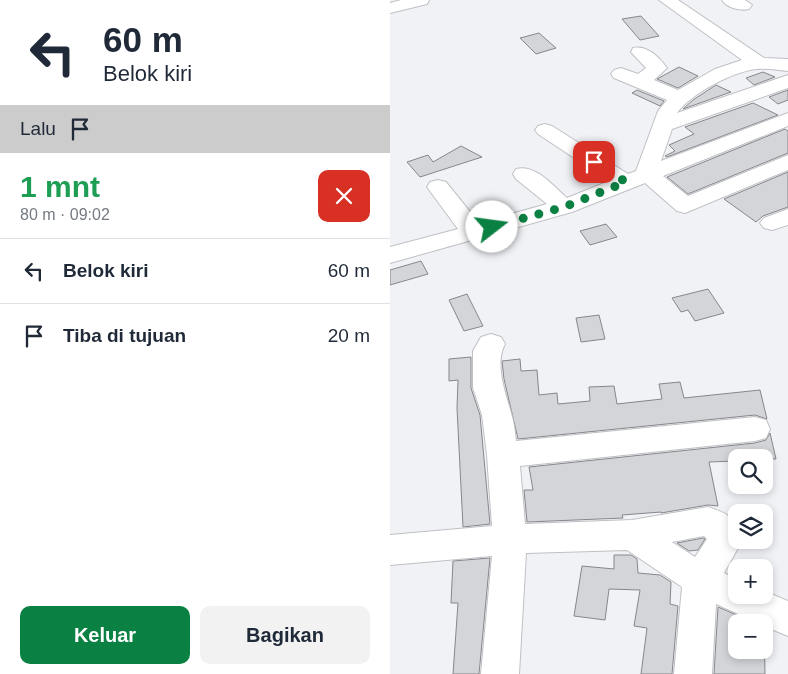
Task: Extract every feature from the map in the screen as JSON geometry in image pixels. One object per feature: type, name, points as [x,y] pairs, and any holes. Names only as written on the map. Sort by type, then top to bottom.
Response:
[{"type":"street","points":[[390,8],[420,0]]},
{"type":"street","points":[[672,4],[698,0]]},
{"type":"street","points":[[672,4],[759,63]]},
{"type":"street","points":[[640,52],[657,68],[640,82]]},
{"type":"street","points":[[636,178],[664,125],[668,111],[678,98],[722,73],[740,66],[759,63],[788,65]]},
{"type":"street","points":[[621,74],[678,98]]},
{"type":"street","points":[[664,125],[788,81]]},
{"type":"street","points":[[710,108],[787,163]]},
{"type":"street","points":[[390,255],[564,207],[788,119]]},
{"type":"street","points":[[545,130],[685,206],[787,163]]},
{"type":"street","points":[[524,174],[564,207]]},
{"type":"street","points":[[438,187],[474,232]]},
{"type":"street","points":[[491,344],[486,351],[488,388],[497,416],[503,454],[510,539],[500,674]]},
{"type":"street","points":[[503,454],[755,429]]},
{"type":"street","points":[[390,550],[510,539],[632,535],[708,521],[718,527],[724,534],[725,541],[700,580],[693,674]]},
{"type":"street","points":[[632,535],[700,580],[788,619]]},
{"type":"building","points":[[641,16],[659,36],[640,40],[622,19]]},
{"type":"building","points":[[539,33],[556,48],[536,54],[520,38]]},
{"type":"building","points":[[679,67],[698,76],[678,88],[657,79]]},
{"type":"building","points":[[763,72],[775,77],[754,85],[746,78]]},
{"type":"building","points":[[716,85],[731,92],[683,109],[693,100]]},
{"type":"building","points":[[637,90],[664,101],[660,106],[632,93]]},
{"type":"building","points":[[788,90],[788,100],[778,104],[769,97]]},
{"type":"building","points":[[753,103],[778,115],[667,157],[665,156],[675,151],[669,145],[694,134],[685,127]]},
{"type":"building","points":[[785,129],[788,131],[788,153],[688,194],[667,177]]},
{"type":"building","points":[[461,146],[482,157],[420,177],[407,162],[428,155],[433,162]]},
{"type":"building","points":[[788,172],[788,207],[763,216],[756,222],[724,199]]},
{"type":"building","points":[[606,224],[617,237],[590,245],[580,231]]},
{"type":"building","points":[[421,261],[428,274],[390,285],[390,270]]},
{"type":"building","points":[[708,289],[724,313],[695,321],[688,310],[681,312],[672,298]]},
{"type":"building","points":[[467,294],[483,326],[464,331],[449,300]]},
{"type":"building","points":[[599,315],[605,339],[581,342],[576,318]]},
{"type":"building","points":[[471,357],[471,388],[480,415],[490,524],[463,527],[457,408],[458,380],[449,381],[449,359]]},
{"type":"building","points":[[520,359],[521,371],[537,370],[539,395],[557,393],[558,404],[590,401],[589,387],[614,386],[617,404],[662,399],[659,384],[680,382],[684,398],[760,390],[767,419],[755,415],[518,439],[504,379],[502,361]]},
{"type":"building","points":[[770,433],[776,459],[773,459],[773,449],[728,449],[728,461],[709,462],[718,506],[708,505],[661,513],[622,515],[623,518],[527,522],[524,490],[533,490],[529,467],[755,443],[766,440]]},
{"type":"building","points":[[705,539],[698,550],[689,551],[677,543]]},
{"type":"building","points":[[614,555],[631,555],[637,559],[638,573],[660,575],[671,582],[670,604],[678,606],[672,674],[641,674],[647,628],[634,626],[640,590],[609,589],[605,620],[574,616],[582,566],[614,569]]},
{"type":"building","points":[[490,558],[479,674],[453,674],[458,603],[451,603],[453,561]]},
{"type":"building","points":[[718,607],[734,614],[728,614],[728,659],[765,659],[765,674],[714,674]]},
{"type":"route","points":[[492,227],[564,207],[626,182],[594,162]]}]
